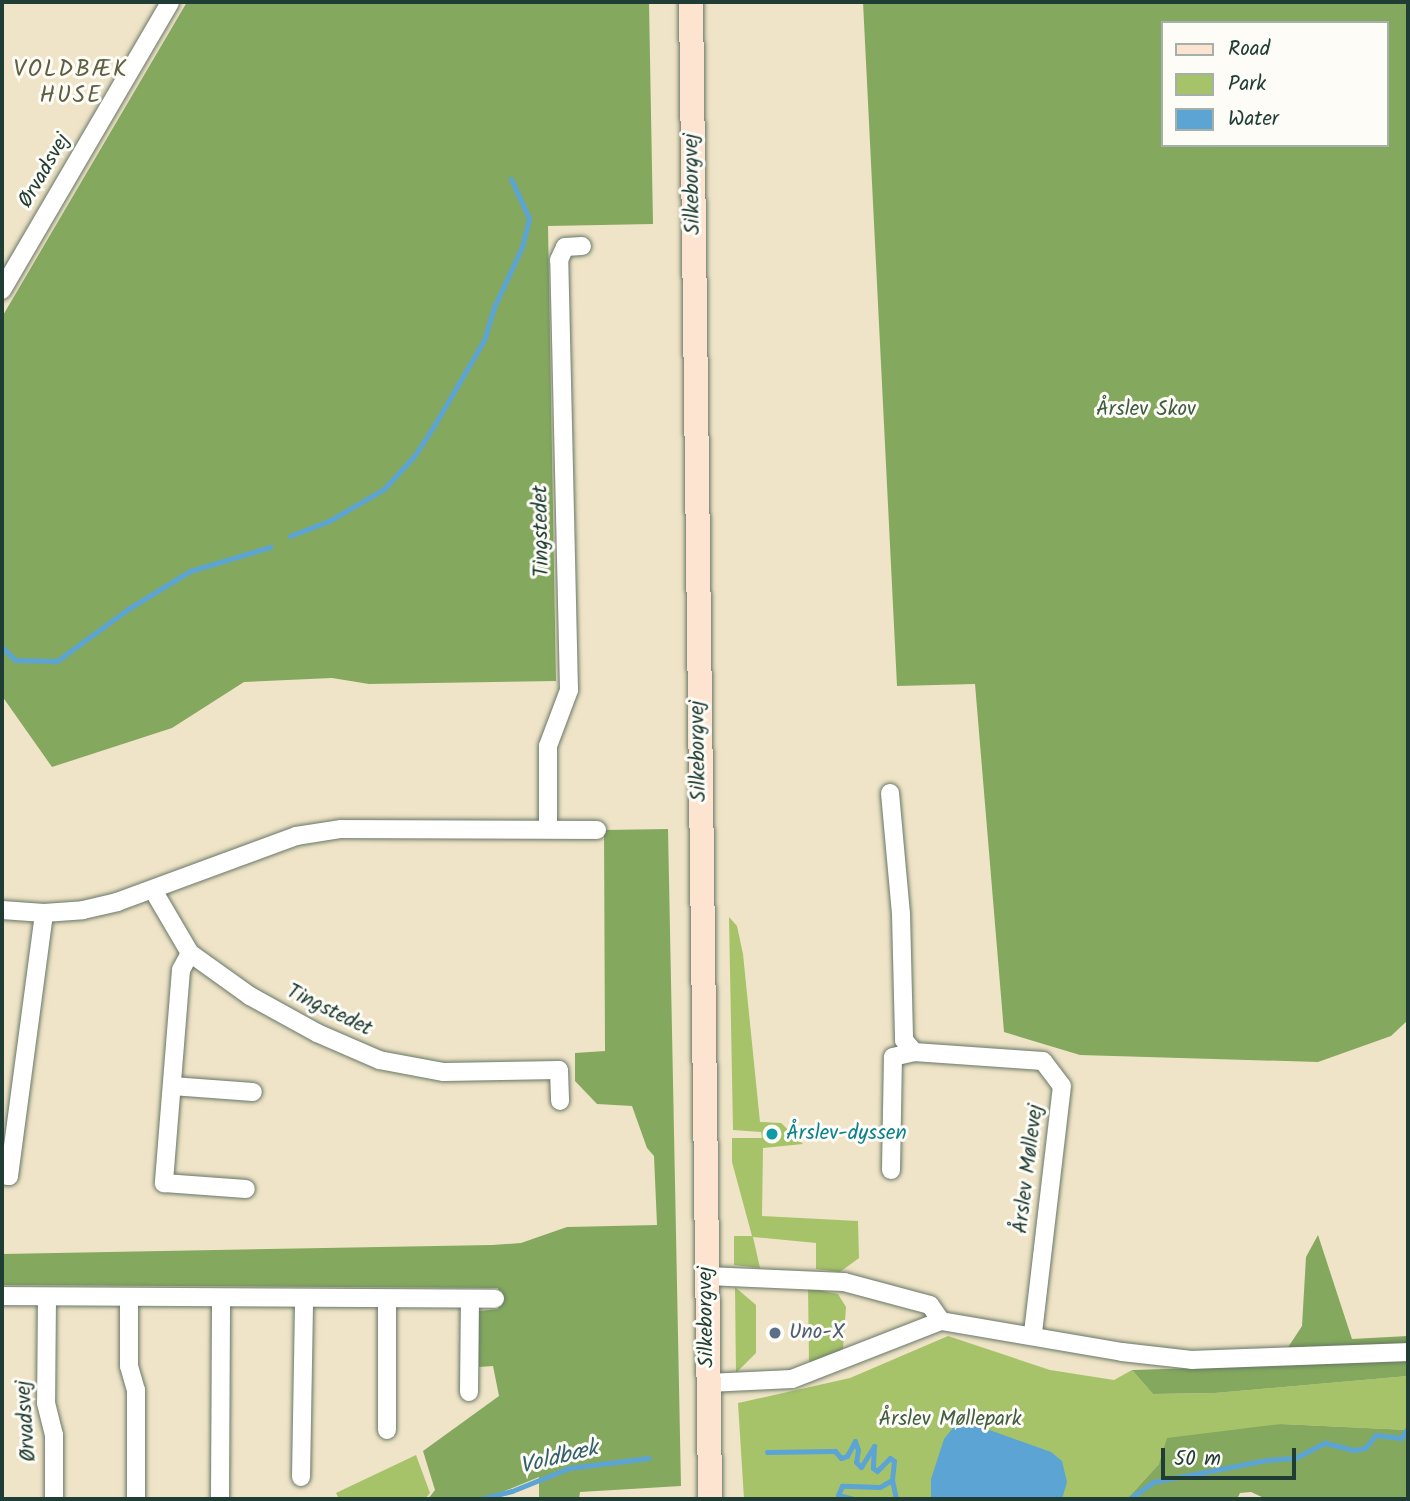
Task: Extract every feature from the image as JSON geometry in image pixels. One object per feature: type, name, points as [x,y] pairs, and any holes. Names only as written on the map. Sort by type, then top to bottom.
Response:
[{"type":"main road","name":"Silkeborgvej","points":[[691,2],[710,1499]]},
{"type":"street","name":"Ørvadsvej","points":[[2,290],[170,2]]},
{"type":"street","name":"Tingstedet","points":[[548,829],[548,746],[569,690],[559,260],[565,247],[582,246]]},
{"type":"street","points":[[890,793],[901,914],[904,1040],[914,1052],[893,1057],[891,1170]]},
{"type":"street","points":[[2,910],[44,913],[83,910],[153,890],[296,836],[341,828],[597,830]]},
{"type":"street","name":"Tingstedet","points":[[153,890],[190,953],[250,996],[317,1033],[379,1060],[444,1073],[559,1070],[560,1101]]},
{"type":"street","points":[[2,1175],[9,1176],[44,913]]},
{"type":"street","points":[[190,953],[181,970],[164,1183],[246,1189]]},
{"type":"street","name":"Årslev Møllevej","points":[[914,1052],[1043,1061],[1062,1086],[1032,1334]]},
{"type":"street","points":[[172,1086],[253,1092]]},
{"type":"street","points":[[707,1276],[845,1282],[930,1305],[941,1321]]},
{"type":"street","points":[[2,1296],[495,1299]]},
{"type":"street","name":"Ørvadsvej","points":[[47,1297],[46,1403],[54,1435],[54,1499]]},
{"type":"street","points":[[129,1297],[129,1366],[136,1390],[136,1499]]},
{"type":"street","points":[[220,1499],[221,1298]]},
{"type":"street","points":[[301,1477],[304,1299]]},
{"type":"street","points":[[469,1392],[470,1299]]},
{"type":"street","points":[[387,1300],[387,1430]]},
{"type":"street","points":[[708,1383],[792,1379],[941,1321],[1032,1334],[1122,1352],[1192,1360],[1408,1352]]},
{"type":"green space","points":[[187,2],[649,2],[653,224],[548,226],[556,681],[369,684],[332,678],[244,682],[172,728],[52,767],[2,696],[2,317]]},
{"type":"green space","name":"Årslev Skov","points":[[863,2],[1408,2],[1408,1020],[1391,1036],[1318,1062],[1080,1055],[1004,1032],[975,684],[897,686]]},
{"type":"green space","points":[[668,829],[681,1486],[580,1492],[579,1499],[539,1499],[539,1477],[485,1499],[428,1499],[435,1490],[423,1451],[499,1396],[493,1366],[479,1367],[479,1311],[498,1309],[498,1288],[2,1285],[2,1254],[492,1245],[521,1243],[567,1227],[657,1225],[654,1156],[647,1148],[632,1106],[597,1104],[575,1081],[575,1053],[605,1051],[604,830]]},
{"type":"green space","points":[[729,917],[737,926],[743,954],[760,1122],[781,1123],[803,1144],[763,1148],[762,1216],[858,1221],[859,1258],[840,1272],[816,1269],[816,1243],[753,1237],[760,1268],[734,1265],[734,1236],[752,1236],[732,1162],[732,1138],[762,1138],[761,1132],[733,1130]]},
{"type":"green space","points":[[1318,1235],[1352,1339],[1408,1336],[1408,1376],[1215,1393],[1153,1394],[1132,1370],[1234,1367],[1283,1355],[1302,1326],[1306,1257]]},
{"type":"green space","points":[[735,1287],[756,1305],[756,1353],[736,1373]]},
{"type":"green space","points":[[808,1288],[838,1294],[846,1307],[843,1348],[838,1354],[809,1362]]},
{"type":"green space","name":"Årslev Møllepark","points":[[948,1336],[1050,1370],[1114,1380],[1132,1370],[1153,1394],[1215,1393],[1408,1376],[1408,1430],[1281,1424],[1159,1464],[1127,1499],[744,1499],[738,1403],[850,1378]]},
{"type":"green space","points":[[1281,1424],[1408,1430],[1408,1499],[1266,1499],[1251,1492],[1240,1493],[1237,1499],[1127,1499],[1159,1464],[1167,1438]]},
{"type":"green space","points":[[416,1455],[430,1493],[425,1499],[339,1499],[336,1493]]},
{"type":"water","points":[[956,1424],[973,1424],[1051,1452],[1062,1461],[1067,1482],[1062,1499],[931,1499],[931,1479],[944,1439]]},
{"type":"waterway","points":[[290,536],[329,521],[384,489],[415,455],[435,424],[484,340],[494,307],[522,247],[529,218],[511,179]]},
{"type":"waterway","points":[[2,647],[15,660],[57,661],[128,609],[190,571],[270,547]]},
{"type":"waterway","name":"Voldbæk","points":[[1129,1499],[1153,1482],[1267,1460],[1295,1458],[1325,1443],[1354,1450],[1365,1448],[1376,1435],[1401,1438],[1408,1428]]},
{"type":"waterway","name":"Voldbæk","points":[[767,1452],[835,1451],[841,1458],[847,1456],[855,1441],[858,1450],[856,1462],[861,1467],[874,1446],[873,1468],[877,1471],[890,1458],[894,1461],[892,1480],[880,1487],[842,1486],[838,1495],[854,1499]]},
{"type":"waterway","name":"Voldbæk","points":[[480,1499],[512,1491],[569,1468],[648,1458]]},
{"type":"waterway","points":[[892,1480],[896,1499]]},
{"type":"place","name":"Årslev-dyssen","points":[[772,1134]]},
{"type":"place","name":"Uno-X","points":[[775,1333]]},
{"type":"district","name":"VOLDBÆK HUSE","points":[[71,83]]}]
